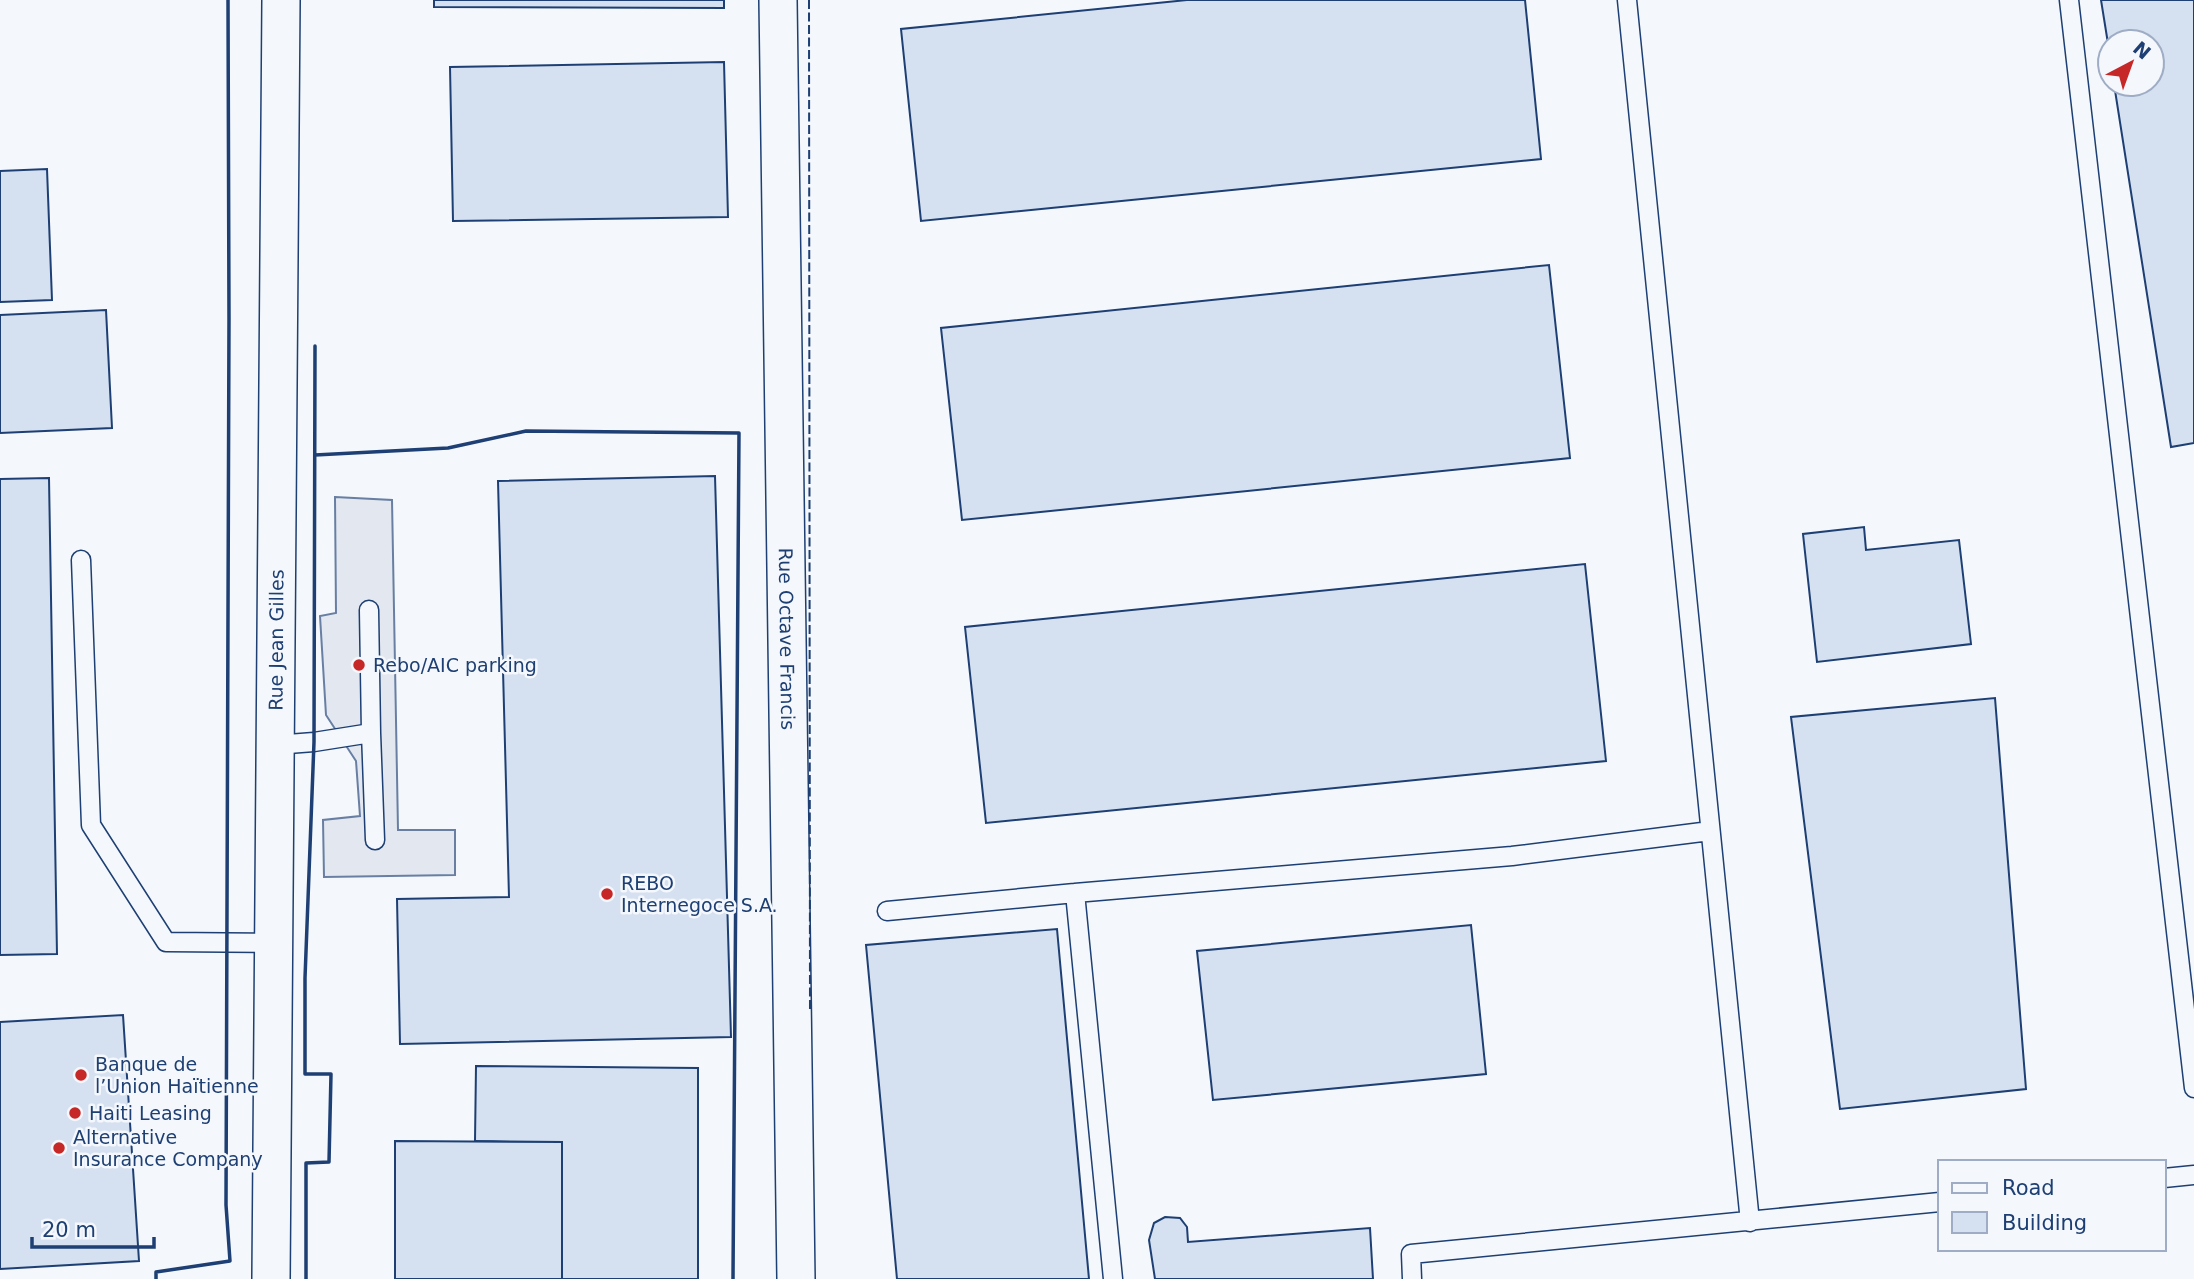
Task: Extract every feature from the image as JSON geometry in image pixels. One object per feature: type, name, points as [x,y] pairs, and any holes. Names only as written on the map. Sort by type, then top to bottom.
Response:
[{"type":"street","name":"Rue Jean Gilles","points":[[271,1279],[281,0]]},
{"type":"street","name":"Rue Octave Francis","points":[[778,0],[796,1279]]},
{"type":"lane","points":[[1627,0],[1750,1222]]},
{"type":"lane","points":[[2069,0],[2194,1088]]},
{"type":"lane","points":[[81,560],[91,825],[166,942],[274,943]]},
{"type":"lane","points":[[369,610],[375,840]]},
{"type":"lane","points":[[275,745],[371,733]]},
{"type":"lane","points":[[887,911],[1512,856],[1710,831]]},
{"type":"lane","points":[[1075,893],[1113,1279]]},
{"type":"lane","points":[[2166,1178],[2194,1175]]},
{"type":"lane","points":[[1412,1279],[1411,1254],[1938,1202]]},
{"type":"shaded area","name":"Rebo/AIC parking","points":[[335,497],[392,500],[398,830],[455,830],[455,875],[324,877],[323,820],[360,816],[356,761],[326,715],[320,616],[336,613]]},
{"type":"building","points":[[434,0],[724,0],[724,8],[434,7]]},
{"type":"building","points":[[1187,0],[1525,0],[1541,159],[921,221],[901,29]]},
{"type":"building","points":[[2101,0],[2194,0],[2194,443],[2171,447],[2116,98],[2166,98],[2166,28],[2106,28]]},
{"type":"building","points":[[724,62],[728,217],[453,221],[450,67]]},
{"type":"building","points":[[47,169],[52,300],[0,302],[0,171]]},
{"type":"building","points":[[1549,265],[1570,458],[962,520],[941,328]]},
{"type":"building","points":[[106,310],[112,428],[0,433],[0,315]]},
{"type":"building","points":[[715,476],[731,1037],[400,1044],[397,899],[509,897],[498,481]]},
{"type":"building","points":[[49,478],[57,954],[0,955],[0,479]]},
{"type":"building","points":[[1864,527],[1866,550],[1959,540],[1971,644],[1817,662],[1803,534]]},
{"type":"building","points":[[1585,564],[1606,761],[986,823],[965,627]]},
{"type":"building","points":[[1995,698],[2026,1089],[1840,1109],[1791,717]]},
{"type":"building","points":[[1471,925],[1486,1074],[1213,1100],[1197,951]]},
{"type":"building","points":[[1057,929],[1089,1279],[897,1279],[866,945]]},
{"type":"building","points":[[123,1015],[139,1261],[0,1269],[0,1022]]},
{"type":"building","points":[[476,1066],[698,1068],[698,1279],[562,1279],[562,1142],[475,1141]]},
{"type":"building","points":[[395,1141],[562,1142],[562,1279],[395,1279]]},
{"type":"building","points":[[1165,1217],[1180,1218],[1187,1227],[1188,1242],[1370,1228],[1373,1279],[1155,1279],[1149,1240],[1154,1223]]},
{"type":"fence","points":[[809,0],[810,1010]]},
{"type":"wall","points":[[156,1279],[156,1272],[230,1261],[226,1205],[228,0]]},
{"type":"wall","points":[[306,1279],[306,1163],[329,1162],[331,1074],[305,1074],[305,978],[314,742],[315,346]]},
{"type":"wall","points":[[315,455],[448,448],[526,431],[739,433],[733,1279]]},
{"type":"place","name":"Rebo/AIC parking","points":[[359,665]]},
{"type":"place","name":"REBO Internegoce S.A.","points":[[607,894]]},
{"type":"place","name":"Banque de l’Union Haïtienne","points":[[81,1075]]},
{"type":"place","name":"Haiti Leasing","points":[[75,1113]]},
{"type":"place","name":"Alternative Insurance Company","points":[[59,1148]]}]
